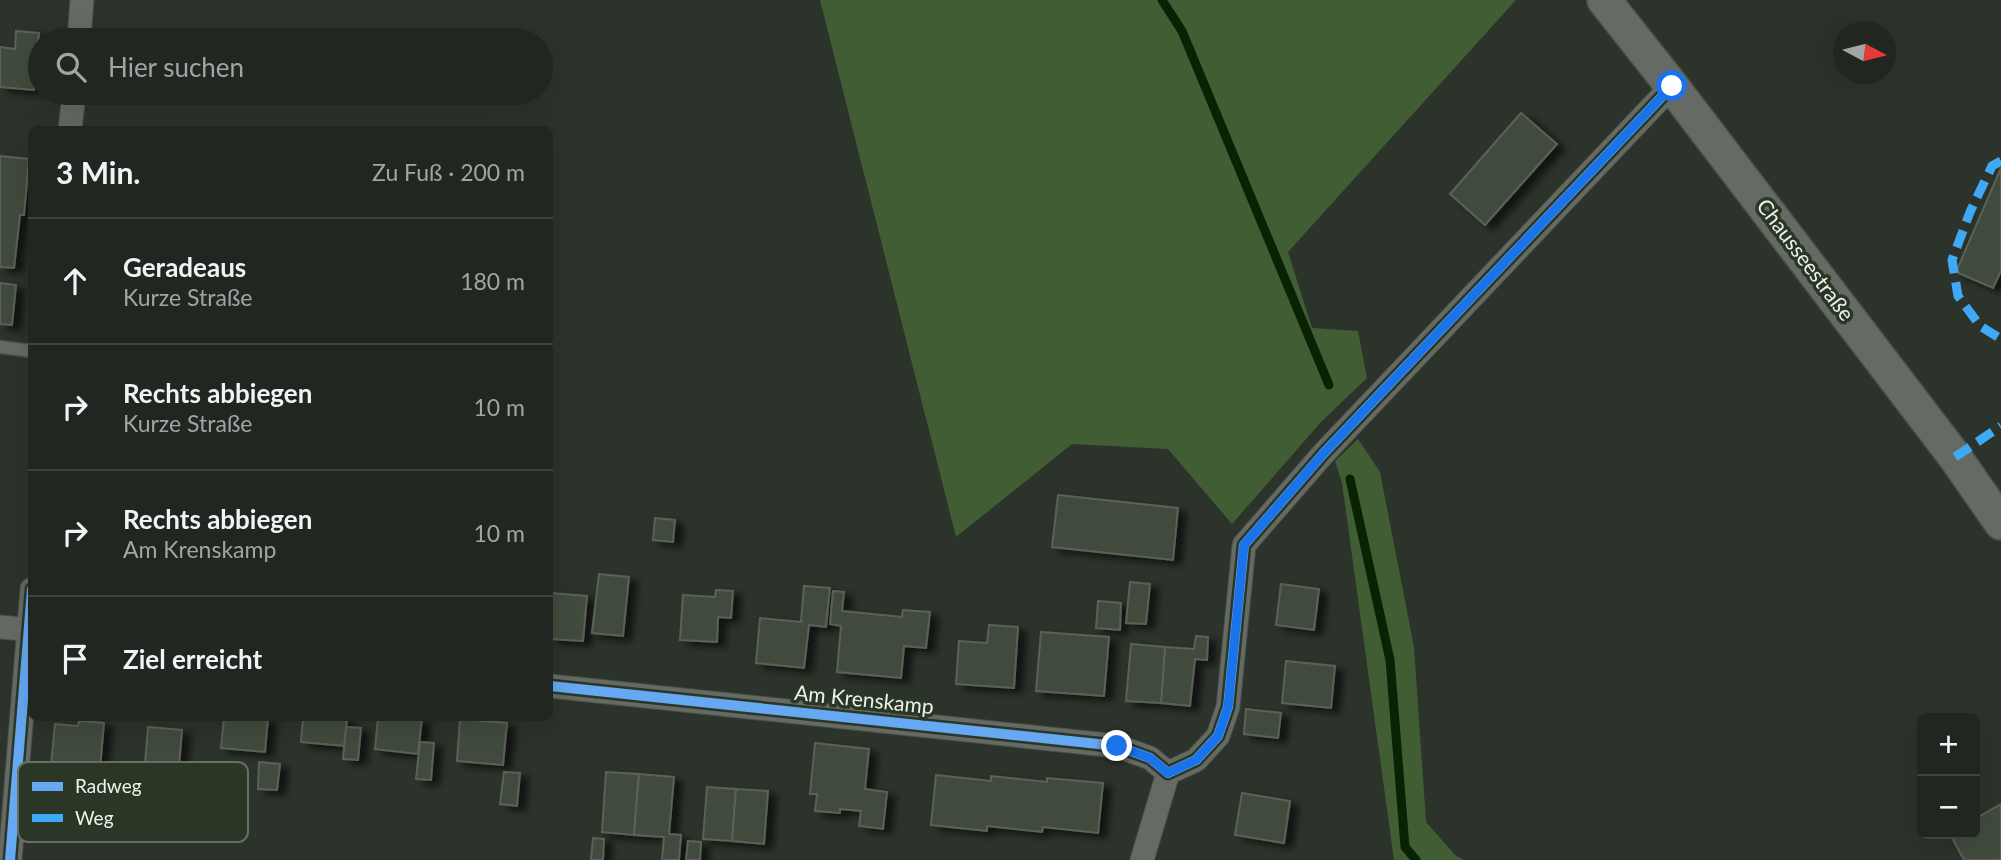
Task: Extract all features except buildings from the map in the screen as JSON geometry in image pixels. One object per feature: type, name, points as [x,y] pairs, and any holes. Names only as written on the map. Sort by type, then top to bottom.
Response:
[{"type":"main road","name":"Chausseestraße","points":[[1604,0],[1955,457],[2001,523]]},
{"type":"street","points":[[80,28],[82,0]]},
{"type":"street","points":[[1142,860],[1168,773],[1196,760],[1218,736],[1228,707],[1244,545],[1323,454],[1672,86]]},
{"type":"street","points":[[70,126],[73,105]]},
{"type":"street","points":[[0,627],[28,630]]},
{"type":"street","points":[[19,762],[28,653]]},
{"type":"street","name":"Am Krenskamp","points":[[553,686],[1117,746],[1150,758],[1168,773]]},
{"type":"street","points":[[10,860],[18,768]]},
{"type":"lane","points":[[0,348],[28,351]]},
{"type":"green space","points":[[820,0],[1516,0],[1288,252],[1312,328],[1358,331],[1367,378],[1321,422],[1232,524],[1168,449],[1072,444],[956,537]]},
{"type":"green space","points":[[1358,439],[1380,472],[1414,647],[1426,822],[1455,855],[1464,860],[1394,860],[1342,483],[1335,461]]},
{"type":"waterway","points":[[1162,0],[1182,31],[1329,385]]},
{"type":"waterway","points":[[1350,479],[1390,660],[1405,847],[1416,860]]},
{"type":"marked path","points":[[2001,161],[1992,166],[1970,212],[1952,260],[1958,296],[1980,326],[2001,339]]},
{"type":"marked path","points":[[1955,457],[2001,426]]},
{"type":"cycle path","points":[[553,686],[1117,746],[1150,758],[1168,773],[1196,760],[1218,736],[1228,707],[1244,545],[1323,454],[1672,86]]},
{"type":"cycle path","points":[[10,860],[28,638]]},
{"type":"route","points":[[1117,746],[1150,758],[1168,773],[1196,760],[1218,736],[1228,707],[1244,545],[1323,454],[1672,86]]}]
